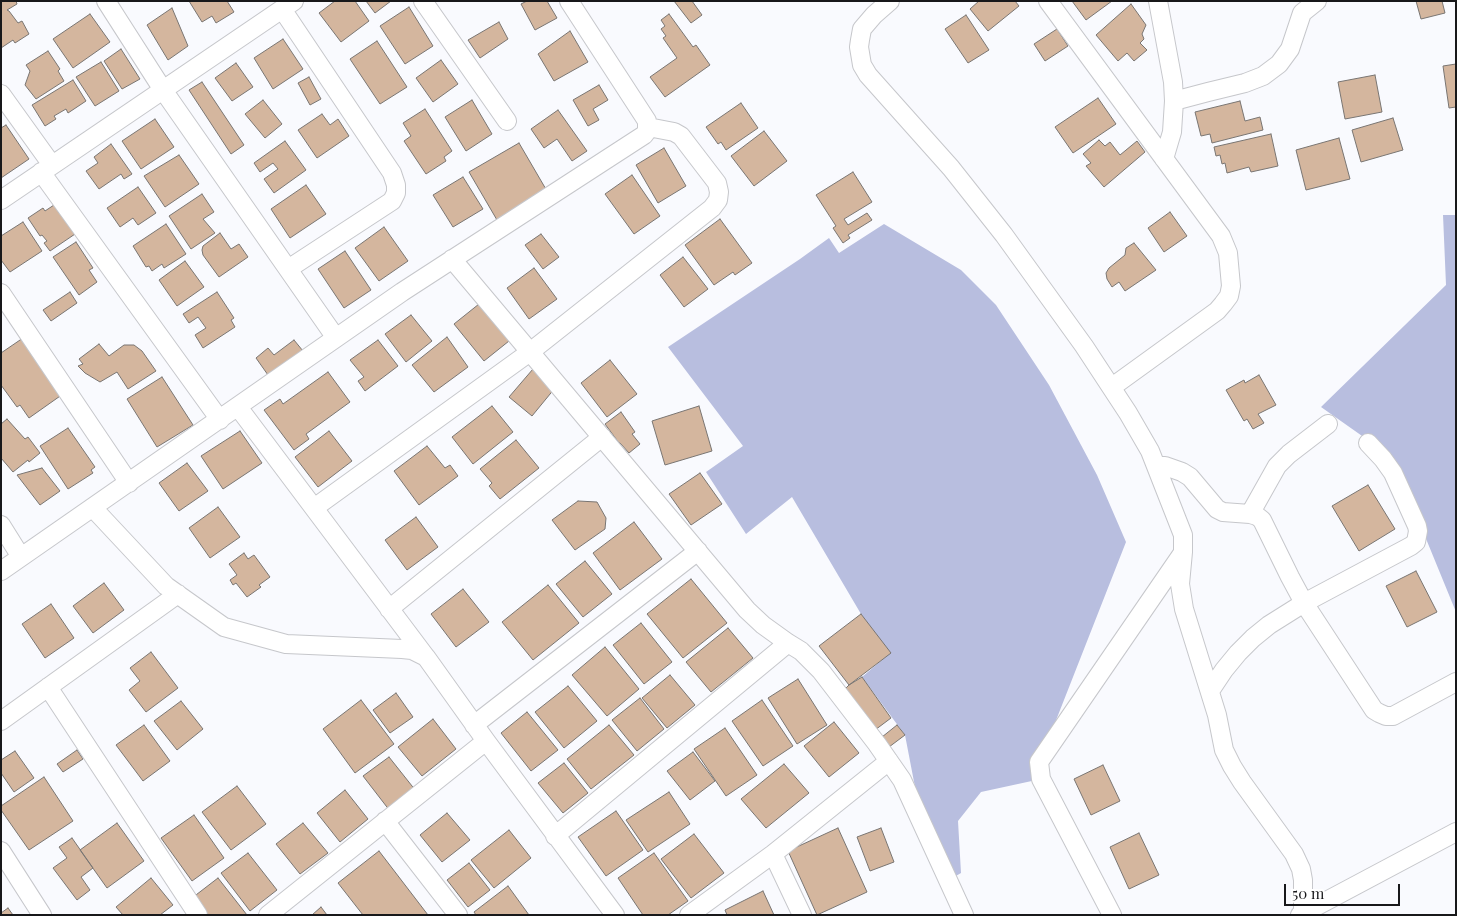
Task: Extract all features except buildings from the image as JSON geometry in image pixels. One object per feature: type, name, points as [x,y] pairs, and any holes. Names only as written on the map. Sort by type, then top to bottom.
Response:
[{"type":"street","points":[[106,1],[163,90],[336,338]]},
{"type":"street","points":[[423,1],[507,121]]},
{"type":"street","points":[[1,571],[336,338],[452,259],[640,138],[647,131],[647,121],[569,1]]},
{"type":"street","points":[[890,1],[874,15],[862,30],[859,48],[862,65],[874,82],[951,168],[998,228],[1084,346],[1137,428],[1156,466],[1181,529],[1184,543],[1180,584],[1184,609],[1210,691],[1227,758],[1298,862],[1302,880],[1302,914],[1456,832]]},
{"type":"street","points":[[1048,1],[1224,242],[1228,253],[1231,286],[1229,296],[1217,311],[1112,388]]},
{"type":"street","points":[[1158,1],[1173,82],[1174,101],[1172,132],[1164,159]]},
{"type":"street","points":[[1174,101],[1245,83],[1263,76],[1279,64],[1290,49],[1297,7],[1317,1]]},
{"type":"street","points":[[1,200],[288,5],[392,173],[396,185],[396,193],[392,201],[288,269]]},
{"type":"street","points":[[1,94],[47,169],[220,420]]},
{"type":"street","points":[[314,508],[530,352],[712,208],[718,200],[717,183],[681,136],[674,132],[648,127]]},
{"type":"street","points":[[452,259],[747,610],[763,625],[801,651],[821,671],[889,761],[908,790],[964,915]]},
{"type":"street","points":[[1,293],[129,483]]},
{"type":"street","points":[[238,407],[426,657],[555,836],[615,915]]},
{"type":"street","points":[[1250,514],[1272,473],[1282,460],[1328,424]]},
{"type":"street","points":[[389,609],[602,437]]},
{"type":"street","points":[[1210,691],[1238,653],[1253,638],[1289,611],[1416,542],[1418,526],[1393,473],[1368,443]]},
{"type":"street","points":[[1156,466],[1165,466],[1190,477],[1217,509],[1223,512],[1250,514],[1262,520],[1304,603],[1374,710],[1379,714],[1393,716],[1456,682]]},
{"type":"street","points":[[93,508],[166,586],[224,627],[286,644],[402,649],[412,650],[426,657]]},
{"type":"street","points":[[1,525],[21,557]]},
{"type":"street","points":[[474,725],[698,551]]},
{"type":"street","points":[[1112,915],[1041,779],[1039,762],[1183,552]]},
{"type":"street","points":[[1,721],[178,594]]},
{"type":"street","points":[[555,836],[788,643]]},
{"type":"street","points":[[48,687],[198,915]]},
{"type":"street","points":[[276,912],[385,821],[486,741]]},
{"type":"street","points":[[688,915],[773,854],[889,761]]},
{"type":"street","points":[[385,821],[458,915]]},
{"type":"street","points":[[1,851],[42,915]]},
{"type":"street","points":[[773,854],[802,915]]},
{"type":"shaded area","points":[[1443,215],[1456,215],[1456,612],[1422,529],[1382,450],[1321,407],[1446,285]]},
{"type":"shaded area","points":[[884,224],[961,270],[996,305],[1049,385],[1097,475],[1126,542],[1042,756],[1041,779],[981,792],[958,821],[961,873],[949,880],[915,787],[905,735],[862,677],[890,653],[861,614],[792,497],[746,534],[706,472],[743,446],[668,347],[829,238],[839,253]]}]
